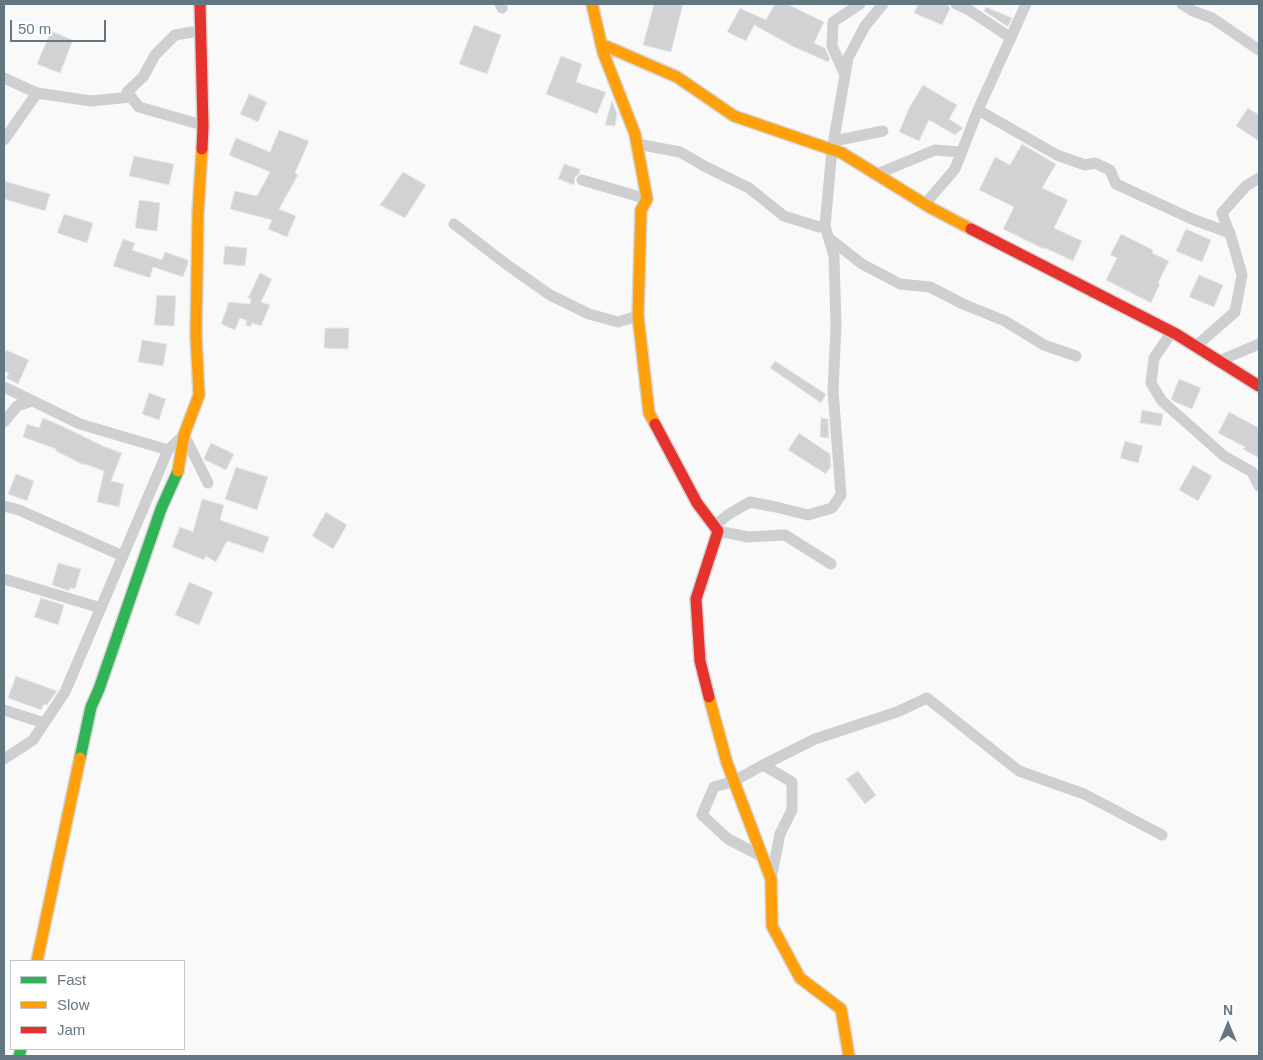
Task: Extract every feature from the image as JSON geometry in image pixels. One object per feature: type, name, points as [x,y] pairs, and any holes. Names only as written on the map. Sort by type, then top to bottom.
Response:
[{"type":"street","points":[[36,960],[90,707],[99,689],[161,510],[178,472],[184,435],[199,395],[196,335],[203,126],[200,4]]},
{"type":"street","points":[[592,4],[603,52],[635,134],[647,199],[641,210],[638,316],[648,413],[697,503],[716,529],[748,537],[786,536],[831,564]]},
{"type":"street","points":[[846,75],[832,46],[833,22],[860,4]]},
{"type":"street","points":[[770,879],[727,763],[700,660],[696,598],[716,529],[729,514],[750,502],[808,515],[832,508],[841,495],[833,391],[836,326],[834,256],[826,226],[833,145],[848,58],[865,26],[883,4]]},
{"type":"street","points":[[956,4],[969,10],[1011,38]]},
{"type":"street","points":[[925,204],[955,169],[978,110],[1026,4]]},
{"type":"street","points":[[1182,4],[1195,8],[1212,18],[1259,50]]},
{"type":"street","points":[[192,32],[175,35],[155,55],[143,77],[127,92],[139,107],[195,123]]},
{"type":"street","points":[[601,44],[677,78],[734,116],[833,145],[842,153],[925,204],[1172,332],[1259,386]]},
{"type":"street","points":[[4,78],[37,93],[90,101],[131,97]]},
{"type":"street","points":[[4,140],[37,93]]},
{"type":"street","points":[[978,110],[1057,155],[1085,165],[1095,163],[1110,170],[1116,184],[1192,219],[1230,233]]},
{"type":"street","points":[[833,145],[883,131]]},
{"type":"street","points":[[637,144],[680,152],[749,188],[784,216],[819,228],[826,226]]},
{"type":"street","points":[[877,174],[935,150],[961,152]]},
{"type":"street","points":[[1196,346],[1235,312],[1242,275],[1222,213],[1246,186],[1259,178]]},
{"type":"street","points":[[582,180],[647,199]]},
{"type":"street","points":[[454,224],[506,264],[550,294],[589,314],[618,322],[638,316]]},
{"type":"street","points":[[830,239],[862,264],[900,284],[930,287],[1005,321],[1044,345],[1076,356]]},
{"type":"street","points":[[1172,332],[1154,358],[1151,383],[1162,401],[1224,456],[1252,472],[1259,486]]},
{"type":"street","points":[[1219,361],[1259,344]]},
{"type":"street","points":[[4,387],[80,424],[168,450]]},
{"type":"street","points":[[4,422],[17,406],[32,401]]},
{"type":"street","points":[[4,759],[33,740],[65,692],[168,450],[184,435]]},
{"type":"street","points":[[184,435],[208,483]]},
{"type":"street","points":[[4,506],[19,510],[122,556]]},
{"type":"street","points":[[4,579],[101,608]]},
{"type":"street","points":[[762,857],[728,839],[702,815],[714,787],[734,781],[815,739],[897,712],[928,698],[1019,771],[1084,794],[1162,835]]},
{"type":"street","points":[[4,710],[44,723]]},
{"type":"street","points":[[763,765],[792,782],[792,810],[780,834],[770,879],[772,926],[800,978],[841,1009],[849,1056]]},
{"type":"building","points":[[654,4],[683,4],[671,52],[643,45]]},
{"type":"building","points":[[775,4],[787,4],[824,22],[814,43],[825,48],[830,59],[828,62],[792,46],[754,25],[746,41],[727,32],[740,8],[766,20]]},
{"type":"building","points":[[918,4],[944,4],[949,6],[950,9],[942,25],[914,13]]},
{"type":"building","points":[[986,7],[1012,18],[1008,27],[984,11]]},
{"type":"building","points":[[474,25],[501,35],[487,74],[459,64]]},
{"type":"building","points":[[51,31],[73,40],[60,73],[37,64]]},
{"type":"building","points":[[561,56],[582,64],[576,82],[606,92],[597,114],[546,94]]},
{"type":"building","points":[[923,85],[957,105],[949,119],[963,128],[955,135],[929,120],[919,141],[899,132],[909,108]]},
{"type":"building","points":[[249,94],[267,102],[258,122],[240,114]]},
{"type":"building","points":[[612,100],[617,114],[615,126],[605,125]]},
{"type":"building","points":[[1248,108],[1259,115],[1259,141],[1236,126]]},
{"type":"building","points":[[279,130],[309,141],[295,173],[298,175],[279,209],[296,216],[287,237],[268,229],[272,220],[230,209],[235,191],[257,196],[270,172],[229,155],[236,138],[270,152]]},
{"type":"building","points":[[1022,144],[1056,164],[1042,188],[1068,200],[1054,228],[1082,241],[1073,261],[1003,229],[1014,207],[979,190],[995,157],[1010,165]]},
{"type":"building","points":[[134,156],[174,164],[169,185],[129,176]]},
{"type":"building","points":[[564,164],[580,169],[579,174],[575,177],[574,185],[558,179]]},
{"type":"building","points":[[403,172],[426,185],[405,218],[380,205]]},
{"type":"building","points":[[4,181],[50,194],[45,211],[4,199]]},
{"type":"building","points":[[139,200],[160,203],[157,231],[135,228]]},
{"type":"building","points":[[64,214],[93,223],[87,243],[57,233]]},
{"type":"building","points":[[1186,229],[1211,240],[1202,262],[1176,251]]},
{"type":"building","points":[[1121,234],[1153,250],[1152,253],[1169,261],[1151,303],[1106,280],[1117,258],[1110,255]]},
{"type":"building","points":[[123,239],[135,243],[132,250],[162,260],[165,252],[188,260],[183,277],[153,267],[150,278],[113,266]]},
{"type":"building","points":[[225,246],[247,248],[245,266],[223,264]]},
{"type":"building","points":[[260,273],[272,279],[261,302],[270,305],[261,326],[252,323],[250,327],[246,325],[247,321],[240,318],[235,330],[221,324],[229,302],[250,304],[251,299],[248,298]]},
{"type":"building","points":[[1199,275],[1223,285],[1214,307],[1189,297]]},
{"type":"building","points":[[157,295],[176,296],[174,326],[154,325]]},
{"type":"building","points":[[325,328],[349,328],[348,349],[324,348]]},
{"type":"building","points":[[142,340],[167,344],[163,366],[138,362]]},
{"type":"building","points":[[6,350],[29,360],[18,384],[6,378],[9,373],[4,371]]},
{"type":"building","points":[[775,361],[826,394],[821,403],[770,368]]},
{"type":"building","points":[[1179,379],[1201,388],[1192,409],[1171,399]]},
{"type":"building","points":[[149,393],[166,399],[159,420],[142,414]]},
{"type":"building","points":[[1142,410],[1163,414],[1161,426],[1140,423]]},
{"type":"building","points":[[1229,412],[1259,428],[1259,458],[1243,449],[1245,447],[1218,433]]},
{"type":"building","points":[[43,418],[122,453],[111,481],[124,484],[119,507],[97,502],[104,471],[84,465],[56,451],[56,449],[23,437],[27,424],[39,428]]},
{"type":"building","points":[[821,418],[828,419],[829,438],[820,437]]},
{"type":"building","points":[[799,433],[830,454],[831,466],[826,474],[788,450]]},
{"type":"building","points":[[1125,441],[1143,446],[1138,463],[1120,458]]},
{"type":"building","points":[[211,443],[234,454],[226,470],[205,460],[204,458]]},
{"type":"building","points":[[1193,465],[1212,476],[1198,501],[1179,490]]},
{"type":"building","points":[[236,467],[268,477],[257,510],[225,499]]},
{"type":"building","points":[[16,474],[34,481],[27,501],[8,494]]},
{"type":"building","points":[[202,499],[224,505],[220,520],[269,537],[263,553],[227,541],[216,562],[206,556],[204,560],[172,547],[180,527],[193,532]]},
{"type":"building","points":[[326,512],[347,525],[333,549],[312,536]]},
{"type":"building","points":[[58,563],[81,569],[75,589],[70,588],[69,591],[52,585]]},
{"type":"building","points":[[189,582],[213,592],[199,625],[175,615]]},
{"type":"building","points":[[41,598],[64,605],[58,625],[34,617]]},
{"type":"building","points":[[16,676],[57,691],[47,705],[44,704],[41,710],[8,698]]},
{"type":"building","points":[[858,771],[876,795],[865,804],[846,779]]},
{"type":"traffic: fast","points":[[80,758],[91,707],[99,689],[161,509],[178,471]]},
{"type":"traffic: fast","points":[[19,1056],[21,1050]]},
{"type":"traffic: slow","points":[[592,4],[603,52],[635,134],[647,199],[641,210],[638,316],[649,413],[655,424]]},
{"type":"traffic: slow","points":[[601,44],[677,77],[734,116],[842,153],[931,208],[971,229]]},
{"type":"traffic: slow","points":[[178,471],[184,435],[199,395],[196,335],[198,213],[202,149]]},
{"type":"traffic: slow","points":[[709,697],[727,763],[771,879],[772,926],[800,978],[841,1009],[849,1056]]},
{"type":"traffic: slow","points":[[37,960],[80,758]]},
{"type":"traffic: jam","points":[[200,4],[202,149]]},
{"type":"traffic: jam","points":[[971,229],[1176,334],[1259,386]]},
{"type":"traffic: jam","points":[[655,424],[697,503],[718,531],[696,599],[700,661],[709,697]]}]
